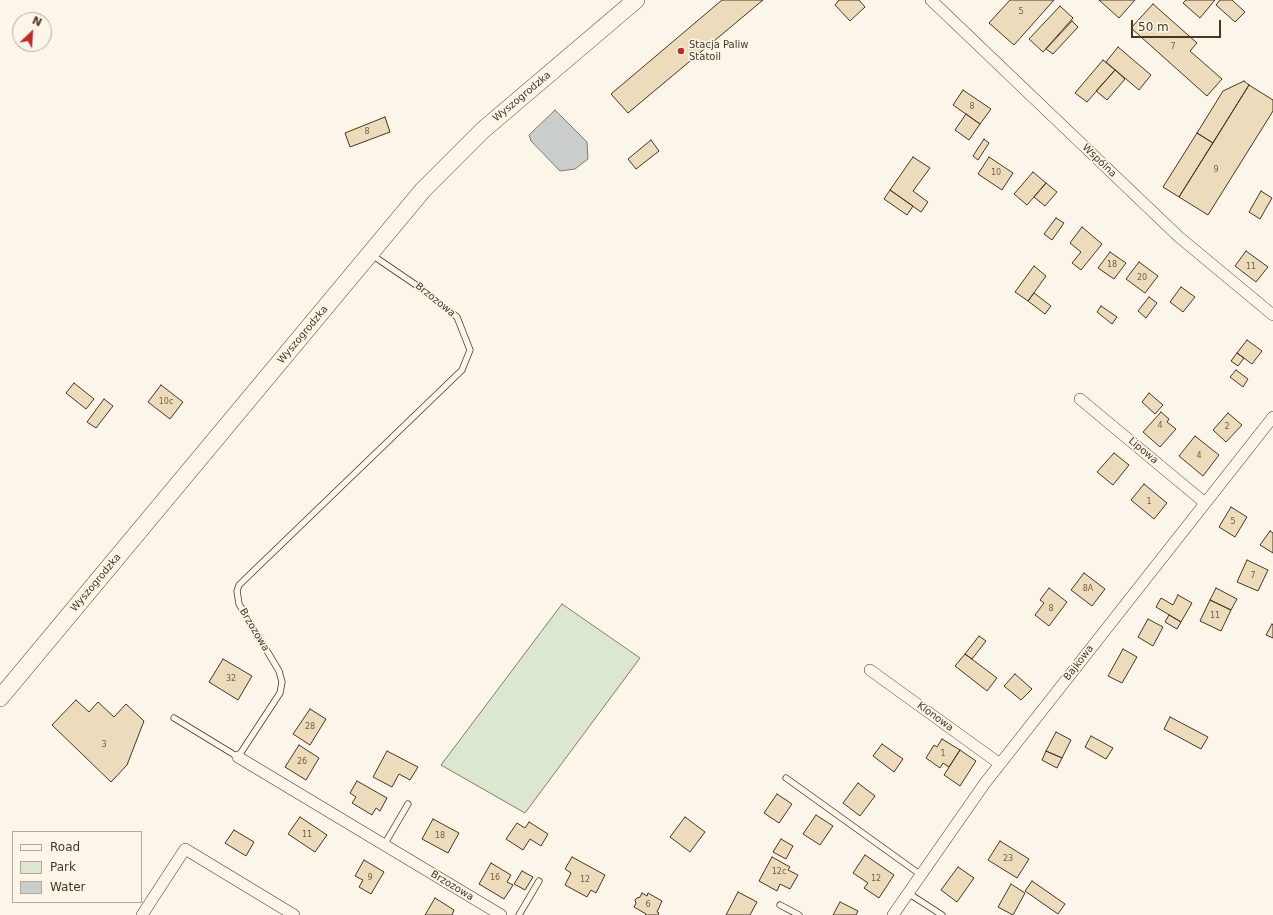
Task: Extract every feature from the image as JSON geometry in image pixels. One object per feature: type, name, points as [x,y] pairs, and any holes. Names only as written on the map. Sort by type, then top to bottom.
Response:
[{"type":"main road","name":"Wyszogrodzka","points":[[0,698],[423,190],[483,130],[636,0]]},
{"type":"street","name":"Wspólna","points":[[931,0],[1180,237],[1273,316]]},
{"type":"street","name":"Lipowa","points":[[1080,398],[1206,502]]},
{"type":"street","name":"Bajkowa","points":[[893,915],[985,783],[1273,417]]},
{"type":"street","name":"Klonowa","points":[[870,670],[1000,764]]},
{"type":"street","name":"Brzozowa","points":[[238,757],[501,915]]},
{"type":"street","points":[[142,915],[185,849],[294,915]]},
{"type":"lane","name":"Brzozowa","points":[[238,757],[280,693],[282,682],[278,671],[239,604],[239,585],[462,370],[470,350],[457,317],[416,285],[369,254]]},
{"type":"lane","points":[[174,718],[238,757]]},
{"type":"lane","points":[[786,778],[921,875]]},
{"type":"lane","points":[[384,845],[408,804]]},
{"type":"lane","points":[[519,915],[539,881]]},
{"type":"lane","points":[[908,893],[942,915]]},
{"type":"lane","points":[[780,904],[798,915]]},
{"type":"green space","points":[[562,604],[640,658],[525,813],[441,765]]},
{"type":"water","points":[[555,110],[587,142],[588,159],[575,169],[560,171],[531,141],[529,135]]},
{"type":"building","name":"Stacja Paliw Statoil","points":[[722,0],[763,0],[628,113],[611,94]]},
{"type":"building","points":[[839,0],[859,0],[865,7],[850,21],[835,5]]},
{"type":"building","points":[[1010,0],[1054,0],[1014,45],[989,23]]},
{"type":"building","points":[[1099,0],[1135,0],[1119,18]]},
{"type":"building","points":[[1186,0],[1215,0],[1200,18],[1183,3]]},
{"type":"building","points":[[1220,0],[1232,0],[1245,12],[1235,22],[1216,5]]},
{"type":"building","points":[[1153,4],[1197,43],[1190,51],[1222,79],[1207,96],[1131,28]]},
{"type":"building","points":[[1060,6],[1073,18],[1043,52],[1029,39]]},
{"type":"building","points":[[1072,21],[1078,27],[1053,54],[1046,49]]},
{"type":"building","points":[[1118,47],[1151,75],[1139,90],[1106,62]]},
{"type":"building","points":[[1103,60],[1115,70],[1087,102],[1075,93]]},
{"type":"building","points":[[1115,70],[1125,79],[1107,100],[1096,91]]},
{"type":"building","points":[[1244,81],[1249,85],[1213,143],[1197,133],[1223,91]]},
{"type":"building","points":[[1249,85],[1273,100],[1273,111],[1208,215],[1179,197]]},
{"type":"building","points":[[963,90],[991,109],[980,124],[953,105]]},
{"type":"building","points":[[966,114],[980,124],[969,140],[955,130]]},
{"type":"building","points":[[385,117],[390,132],[350,147],[345,133]]},
{"type":"building","points":[[1197,133],[1213,143],[1179,197],[1163,187]]},
{"type":"building","points":[[984,139],[989,143],[978,160],[973,156]]},
{"type":"building","points":[[651,140],[659,151],[636,169],[628,159]]},
{"type":"building","points":[[913,157],[930,168],[913,191],[928,202],[921,212],[890,190]]},
{"type":"building","points":[[989,157],[1013,173],[1002,190],[978,174]]},
{"type":"building","points":[[1033,172],[1046,183],[1027,205],[1014,194]]},
{"type":"building","points":[[1046,183],[1057,192],[1045,206],[1034,197]]},
{"type":"building","points":[[890,190],[913,206],[907,215],[884,199]]},
{"type":"building","points":[[1261,191],[1272,198],[1260,219],[1249,212]]},
{"type":"building","points":[[1056,218],[1064,223],[1052,240],[1044,234]]},
{"type":"building","points":[[1082,227],[1102,244],[1081,270],[1072,263],[1081,252],[1070,243]]},
{"type":"building","points":[[1246,251],[1268,267],[1256,282],[1235,266]]},
{"type":"building","points":[[1110,252],[1126,263],[1114,279],[1098,268]]},
{"type":"building","points":[[1139,262],[1158,276],[1145,293],[1126,279]]},
{"type":"building","points":[[1034,266],[1046,276],[1028,301],[1015,292]]},
{"type":"building","points":[[1181,287],[1195,297],[1183,312],[1170,302]]},
{"type":"building","points":[[1034,293],[1051,306],[1045,314],[1028,301]]},
{"type":"building","points":[[1149,297],[1157,303],[1146,318],[1138,311]]},
{"type":"building","points":[[1101,306],[1117,317],[1112,324],[1097,312]]},
{"type":"building","points":[[1247,340],[1262,351],[1252,364],[1237,353]]},
{"type":"building","points":[[1237,353],[1244,358],[1238,366],[1231,361]]},
{"type":"building","points":[[1236,370],[1248,379],[1243,387],[1230,377]]},
{"type":"building","points":[[74,383],[94,399],[86,409],[66,393]]},
{"type":"building","points":[[161,385],[183,402],[170,419],[148,402]]},
{"type":"building","points":[[1149,393],[1163,405],[1155,414],[1142,402]]},
{"type":"building","points":[[104,399],[113,406],[96,428],[87,422]]},
{"type":"building","points":[[1161,412],[1169,419],[1167,422],[1176,429],[1160,447],[1143,432]]},
{"type":"building","points":[[1228,413],[1242,425],[1226,442],[1213,430]]},
{"type":"building","points":[[1195,436],[1219,455],[1203,476],[1179,456]]},
{"type":"building","points":[[1114,453],[1129,465],[1113,485],[1097,472]]},
{"type":"building","points":[[1144,484],[1167,503],[1154,519],[1131,500]]},
{"type":"building","points":[[1231,507],[1247,517],[1235,537],[1219,527]]},
{"type":"building","points":[[1270,531],[1273,533],[1273,553],[1260,545]]},
{"type":"building","points":[[1247,560],[1268,570],[1258,591],[1237,582]]},
{"type":"building","points":[[1084,573],[1105,589],[1092,606],[1071,590]]},
{"type":"building","points":[[1049,588],[1067,602],[1049,626],[1035,615],[1044,603],[1040,600]]},
{"type":"building","points":[[1216,588],[1237,599],[1231,610],[1210,600]]},
{"type":"building","points":[[1178,595],[1192,603],[1181,622],[1156,607],[1161,598],[1173,605]]},
{"type":"building","points":[[1210,600],[1231,610],[1221,631],[1200,621]]},
{"type":"building","points":[[1169,615],[1181,622],[1177,629],[1165,622]]},
{"type":"building","points":[[1148,619],[1163,627],[1153,646],[1138,637]]},
{"type":"building","points":[[1272,624],[1273,625],[1273,638],[1266,635]]},
{"type":"building","points":[[979,636],[986,641],[972,659],[965,654]]},
{"type":"building","points":[[1123,649],[1137,657],[1122,683],[1108,676]]},
{"type":"building","points":[[965,654],[997,678],[987,691],[955,666]]},
{"type":"building","points":[[223,659],[252,676],[238,700],[209,682]]},
{"type":"building","points":[[1015,674],[1032,689],[1021,700],[1004,686]]},
{"type":"building","points":[[76,700],[89,712],[98,702],[114,717],[126,704],[144,721],[127,765],[111,782],[52,725]]},
{"type":"building","points":[[310,709],[326,719],[310,745],[293,734]]},
{"type":"building","points":[[1170,717],[1208,737],[1201,749],[1164,729]]},
{"type":"building","points":[[1056,732],[1071,740],[1062,758],[1046,751]]},
{"type":"building","points":[[1091,736],[1113,748],[1106,759],[1085,747]]},
{"type":"building","points":[[942,739],[960,750],[949,767],[943,763],[940,768],[926,758],[934,745],[937,747]]},
{"type":"building","points":[[882,744],[903,759],[894,772],[873,756]]},
{"type":"building","points":[[299,745],[319,758],[306,780],[285,767]]},
{"type":"building","points":[[960,750],[976,761],[960,786],[944,775]]},
{"type":"building","points":[[387,751],[418,767],[410,780],[399,774],[392,787],[373,777]]},
{"type":"building","points":[[1046,751],[1062,758],[1057,768],[1042,760]]},
{"type":"building","points":[[357,781],[387,798],[380,811],[376,808],[372,815],[352,803],[356,797],[350,793]]},
{"type":"building","points":[[858,783],[875,796],[860,816],[843,803]]},
{"type":"building","points":[[777,794],[792,804],[779,823],[764,813]]},
{"type":"building","points":[[816,815],[833,826],[820,845],[803,834]]},
{"type":"building","points":[[300,817],[327,835],[315,852],[288,834]]},
{"type":"building","points":[[685,817],[705,832],[690,852],[670,837]]},
{"type":"building","points":[[433,819],[459,833],[448,853],[422,839]]},
{"type":"building","points":[[529,822],[548,834],[541,846],[530,839],[523,850],[506,839],[517,823],[525,828]]},
{"type":"building","points":[[234,830],[254,842],[246,856],[225,843]]},
{"type":"building","points":[[781,839],[793,846],[786,859],[773,852]]},
{"type":"building","points":[[1000,841],[1029,859],[1017,878],[988,860]]},
{"type":"building","points":[[865,855],[894,875],[879,898],[864,888],[868,883],[853,873]]},
{"type":"building","points":[[572,857],[605,875],[596,893],[591,890],[587,897],[565,885],[571,873],[565,869]]},
{"type":"building","points":[[772,857],[790,867],[788,870],[798,875],[790,889],[780,884],[777,891],[759,881]]},
{"type":"building","points":[[364,860],[384,872],[371,894],[359,887],[363,880],[355,876]]},
{"type":"building","points":[[491,863],[511,875],[507,882],[513,885],[504,899],[479,884]]},
{"type":"building","points":[[958,867],[974,878],[957,902],[941,890]]},
{"type":"building","points":[[522,871],[533,877],[525,890],[514,884]]},
{"type":"building","points":[[1032,881],[1065,904],[1058,914],[1025,891]]},
{"type":"building","points":[[1011,884],[1025,893],[1013,915],[998,907]]},
{"type":"building","points":[[738,892],[757,902],[750,915],[726,915]]},
{"type":"building","points":[[642,893],[647,896],[648,893],[662,901],[657,912],[659,913],[658,915],[645,915],[646,914],[634,907],[636,903],[635,900],[640,897]]},
{"type":"building","points":[[435,898],[454,910],[452,915],[425,915]]},
{"type":"building","points":[[840,902],[858,911],[856,915],[833,915]]},
{"type":"place","name":"Stacja Paliw Statoil","points":[[681,51]]}]
